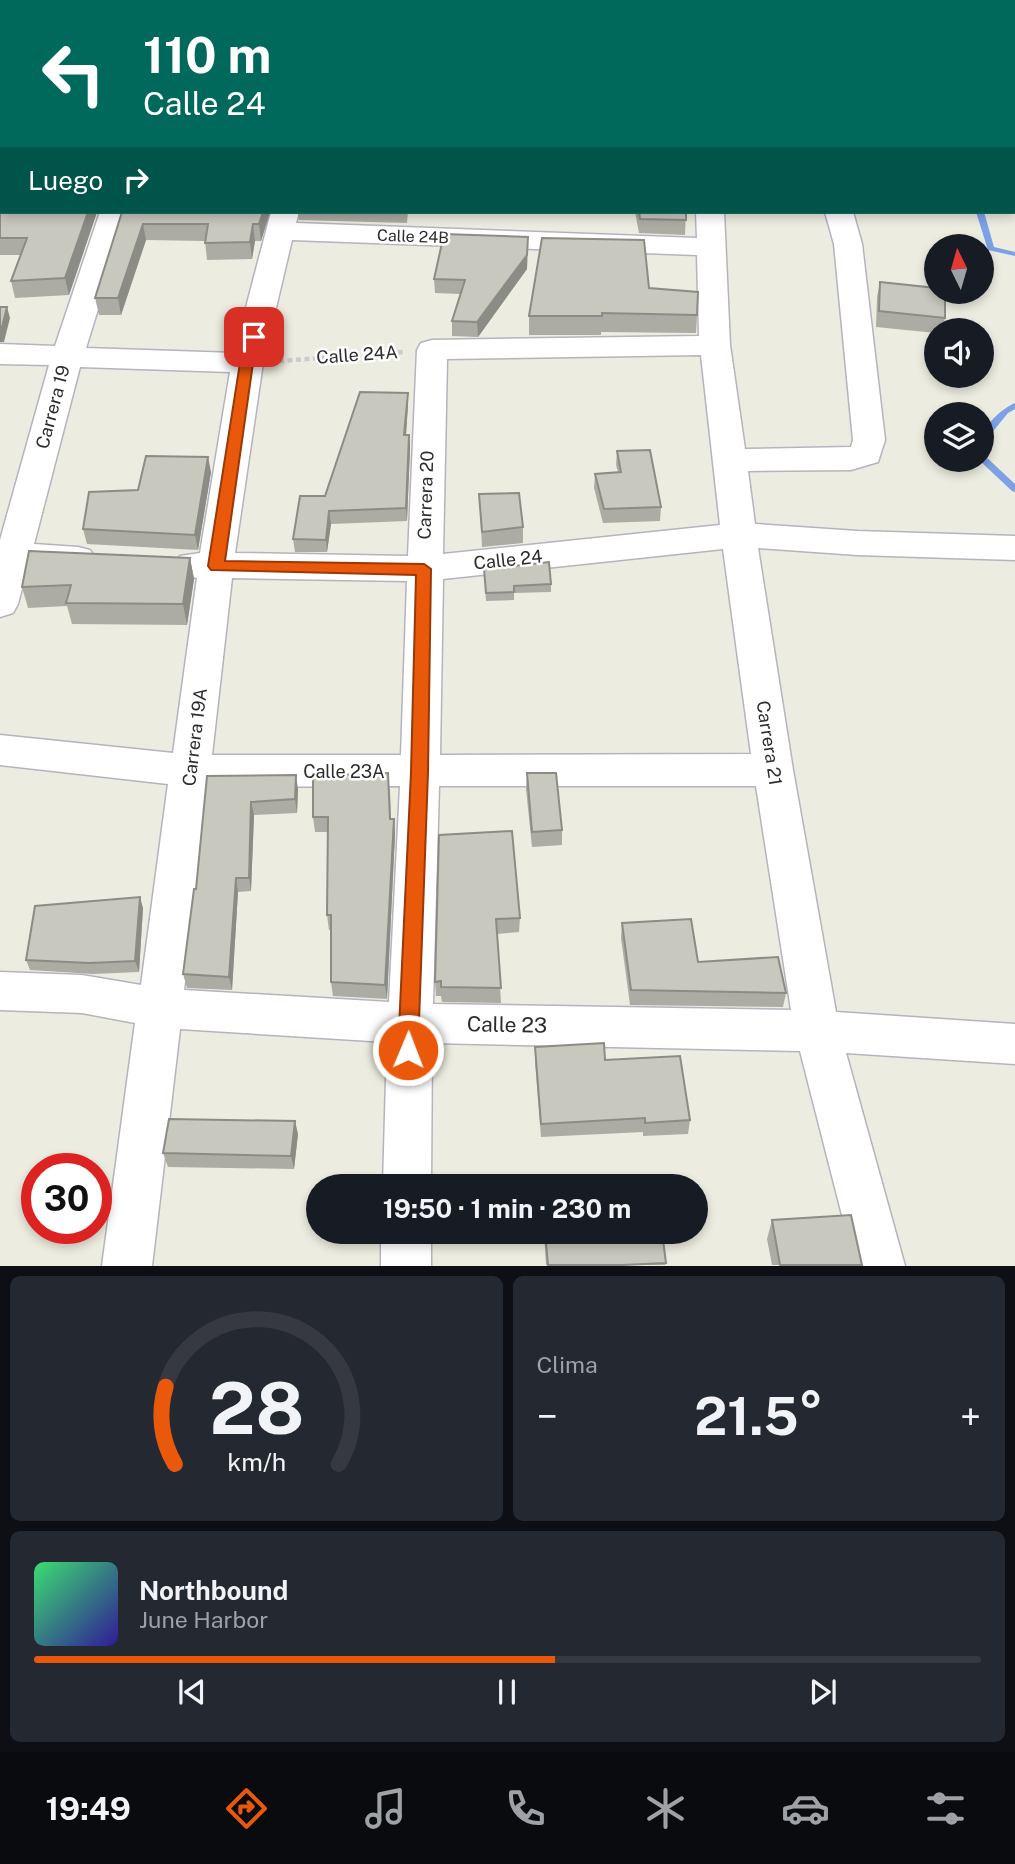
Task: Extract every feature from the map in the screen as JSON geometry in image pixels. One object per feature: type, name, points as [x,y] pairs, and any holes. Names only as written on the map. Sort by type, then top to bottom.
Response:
[{"type":"street","name":"Carrera 19","points":[[0,604],[6,555],[113,214]]},
{"type":"street","points":[[729,460],[851,459],[866,454],[869,440],[848,244],[840,214]]},
{"type":"street","name":"Calle 24B","points":[[284,221],[710,230]]},
{"type":"street","name":"Carrera 19A","points":[[127,1265],[216,566],[247,363],[284,221]]},
{"type":"street","name":"Carrera 21","points":[[710,230],[715,345],[738,535],[773,770],[817,1031],[880,1265]]},
{"type":"street","points":[[432,350],[715,345]]},
{"type":"street","name":"Carrera 20","points":[[407,1174],[408,1023],[420,772],[432,350]]},
{"type":"street","points":[[0,354],[247,363]]},
{"type":"street","name":"Calle 24","points":[[162,564],[424,569],[738,535],[857,543],[1015,548]]},
{"type":"street","points":[[6,555],[107,561]]},
{"type":"street","name":"Calle 23A","points":[[0,750],[190,771],[773,770]]},
{"type":"street","name":"Calle 23","points":[[0,991],[82,994],[159,1008],[408,1023],[817,1031],[1015,1044]]},
{"type":"street","points":[[406,1244],[406,1265]]},
{"type":"path","name":"Calle 24A","points":[[247,363],[432,350]]},
{"type":"building","points":[[0,214],[87,214],[65,278],[11,281],[27,238],[0,238]]},
{"type":"building","points":[[121,214],[262,214],[259,224],[253,224],[250,242],[205,243],[208,224],[143,224],[118,298],[95,298]]},
{"type":"building","points":[[639,214],[686,214],[686,220],[640,219]]},
{"type":"building","points":[[444,234],[528,237],[527,255],[477,322],[452,321],[465,280],[434,279]]},
{"type":"building","points":[[542,238],[644,240],[649,288],[698,292],[697,315],[602,313],[602,316],[529,316]]},
{"type":"building","points":[[880,282],[924,287],[924,304],[945,304],[945,318],[879,311]]},
{"type":"building","points":[[0,307],[7,307],[1,331],[0,331]]},
{"type":"building","points":[[360,392],[408,393],[404,435],[409,435],[406,508],[329,511],[326,540],[293,539],[300,496],[325,496]]},
{"type":"building","points":[[650,450],[661,507],[604,509],[595,474],[621,472],[617,451]]},
{"type":"building","points":[[146,456],[208,457],[195,535],[83,529],[89,492],[138,490]]},
{"type":"building","points":[[519,493],[523,527],[482,532],[479,494]]},
{"type":"building","points":[[29,551],[190,558],[183,604],[66,603],[71,585],[22,587]]},
{"type":"building","points":[[549,562],[551,584],[514,586],[514,592],[486,593],[484,569]]},
{"type":"building","points":[[388,773],[390,819],[394,819],[385,985],[331,982],[331,915],[327,915],[328,817],[313,817],[313,776]]},
{"type":"building","points":[[527,773],[556,773],[562,830],[532,832]]},
{"type":"building","points":[[296,775],[295,799],[251,802],[249,878],[236,878],[229,977],[183,974],[196,889],[207,776]]},
{"type":"building","points":[[512,831],[520,918],[496,919],[501,988],[441,987],[441,981],[435,982],[439,835]]},
{"type":"building","points":[[140,897],[135,961],[89,963],[26,960],[35,906]]},
{"type":"building","points":[[691,919],[698,962],[778,957],[786,993],[631,990],[622,923]]},
{"type":"building","points":[[604,1043],[605,1060],[680,1056],[690,1120],[645,1123],[645,1118],[541,1124],[535,1047]]},
{"type":"building","points":[[169,1119],[295,1121],[291,1156],[163,1153]]},
{"type":"building","points":[[851,1215],[862,1265],[780,1265],[772,1220]]},
{"type":"building","points":[[546,1244],[664,1244],[666,1263],[623,1265],[548,1265]]},
{"type":"waterway","points":[[981,214],[991,248],[1015,254]]},
{"type":"waterway","points":[[994,424],[1005,411],[1015,406]]},
{"type":"waterway","points":[[994,469],[1015,489]]},
{"type":"route","points":[[254,337],[247,363],[216,566],[424,569],[420,772],[408,1050]]}]
